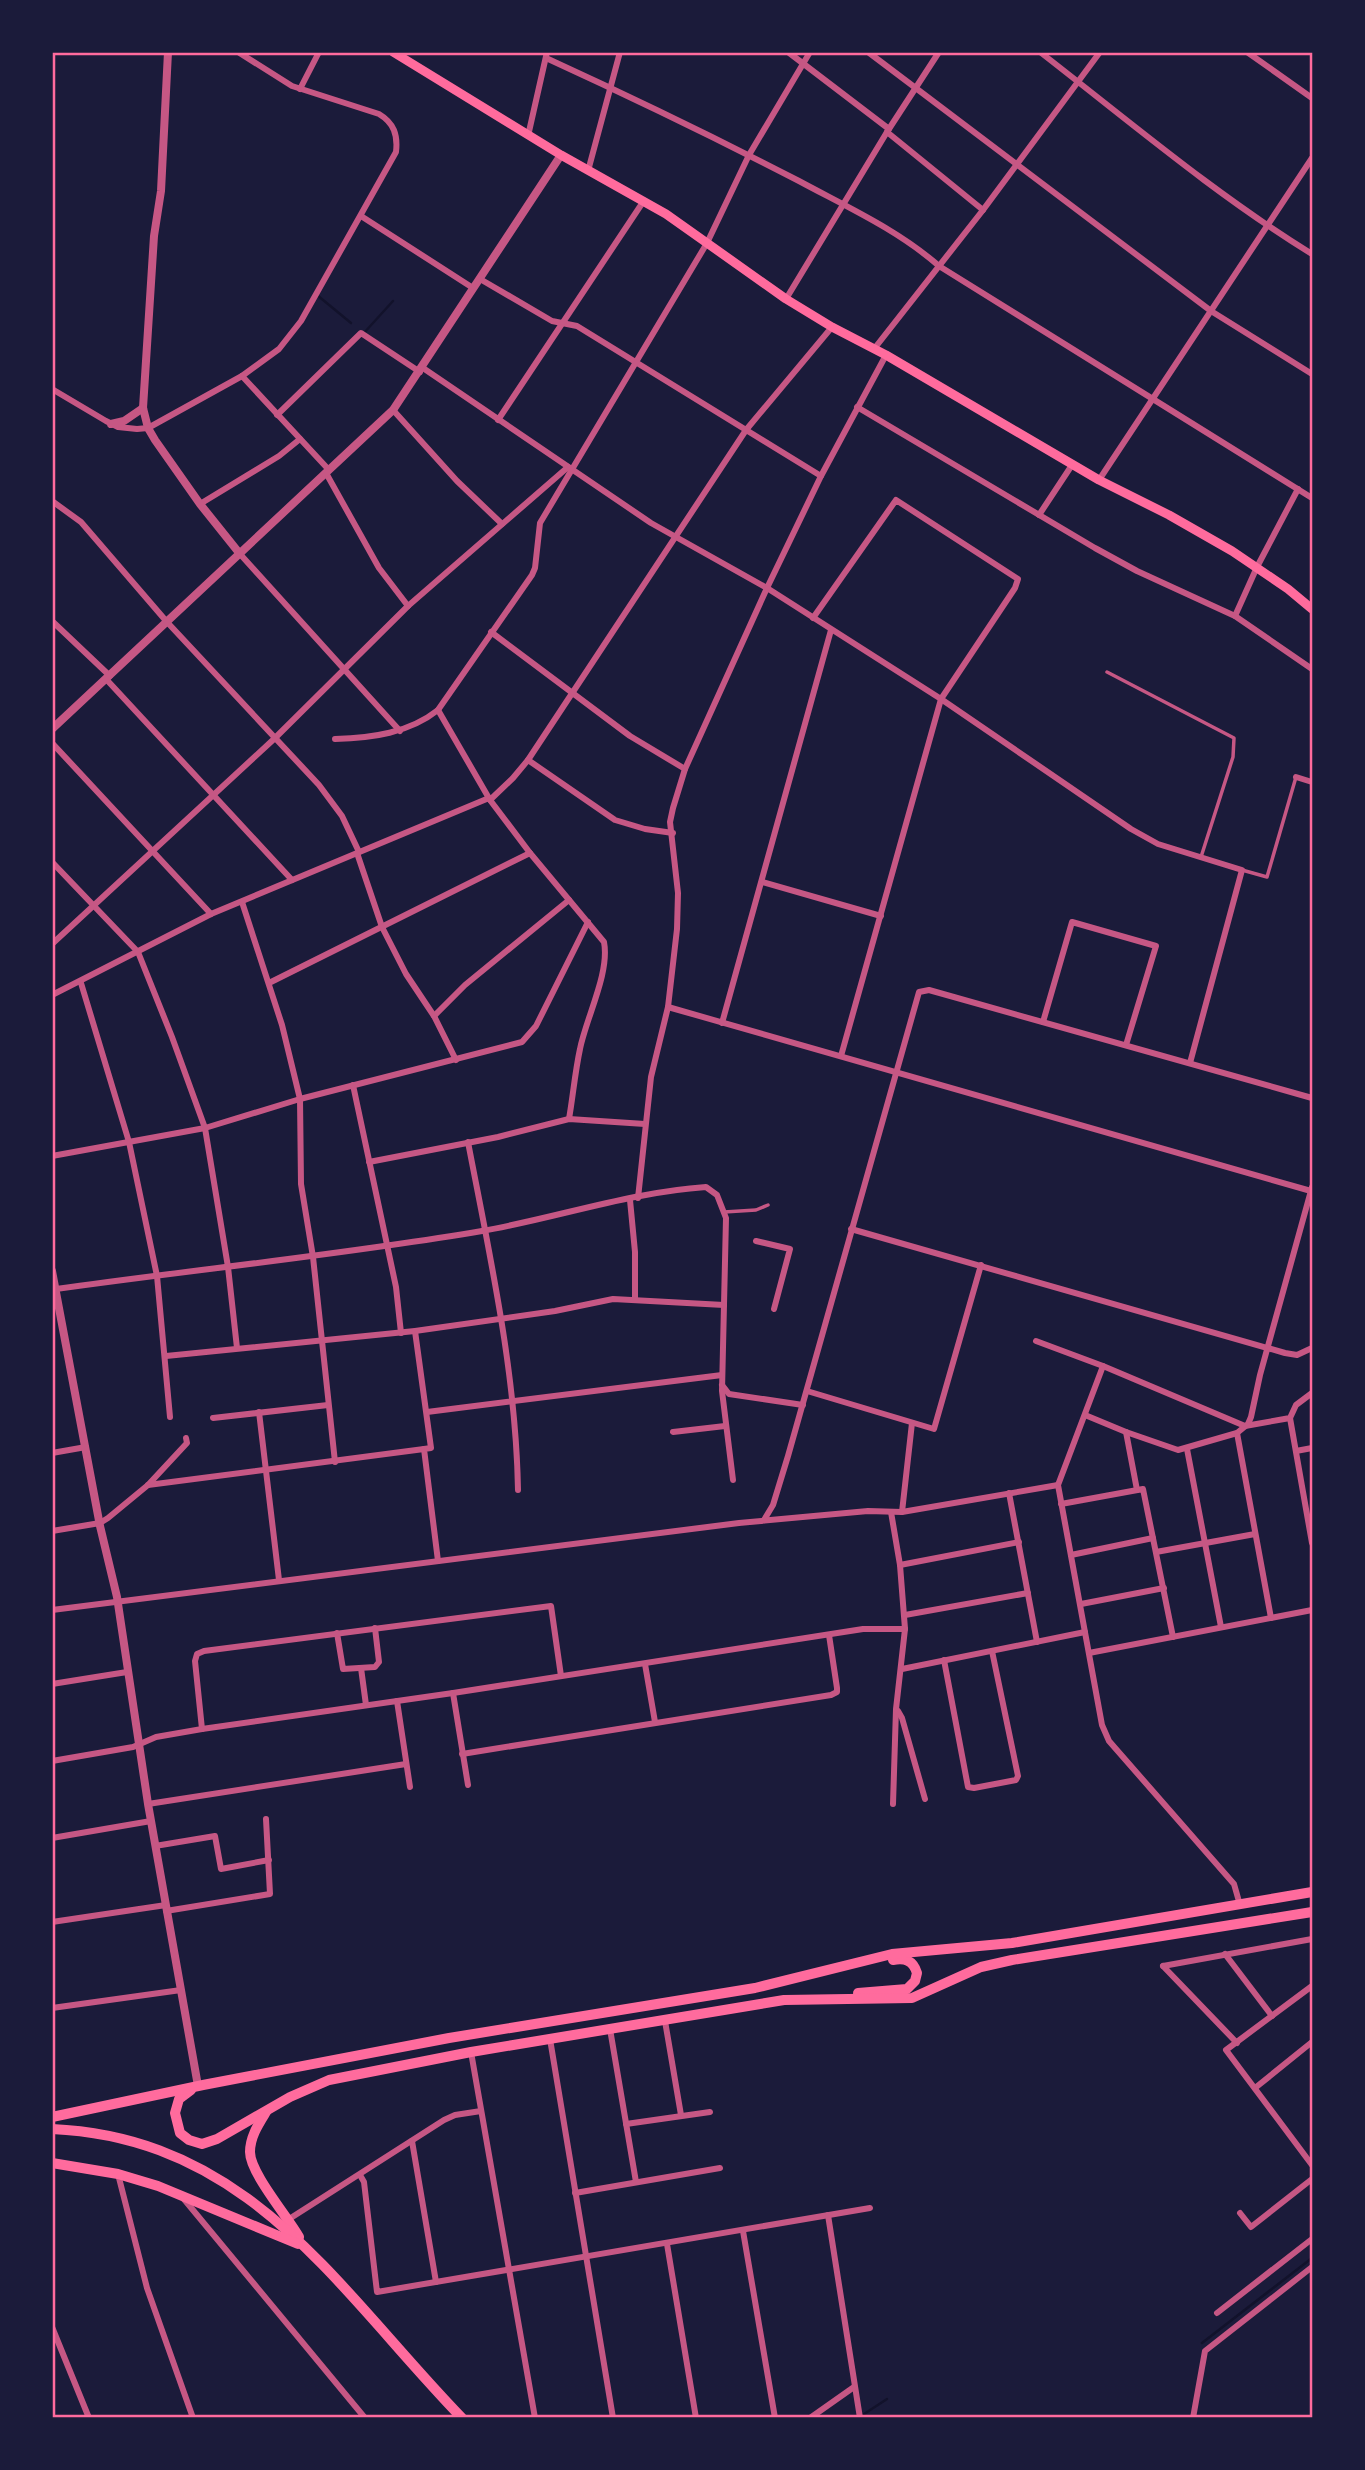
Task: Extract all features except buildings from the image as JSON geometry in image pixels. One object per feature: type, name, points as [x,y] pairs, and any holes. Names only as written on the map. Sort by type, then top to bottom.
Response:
[{"type":"main road","points":[[393,52],[528,136],[674,219],[786,299],[832,327],[1257,566],[1312,610]]},
{"type":"main road","points":[[787,1981],[900,1953],[982,1948],[1312,1892]]},
{"type":"main road","points":[[802,1998],[912,1998],[981,1967],[1012,1960],[1312,1912]]},
{"type":"main road","points":[[52,2117],[198,2086],[449,2038],[560,2021],[899,1959],[911,1962],[917,1973],[915,1981],[907,1989],[802,1998],[471,2052],[329,2080],[268,2109],[217,2139],[202,2144],[195,2143],[180,2133],[175,2113],[179,2099],[198,2086]]},
{"type":"main road","points":[[268,2109],[251,2142],[251,2157],[285,2222],[462,2417]]},
{"type":"main road","points":[[52,2129],[123,2139],[171,2154],[202,2168],[285,2222]]},
{"type":"main road","points":[[52,2163],[118,2174],[178,2193],[305,2247]]},
{"type":"street","points":[[168,52],[161,191],[154,236],[144,408],[148,428],[200,504],[240,554],[400,731]]},
{"type":"street","points":[[52,389],[111,424],[127,428],[148,428],[242,376],[279,349],[295,329],[317,295],[396,152],[397,138],[393,126],[386,118],[284,82],[238,52]]},
{"type":"street","points":[[300,89],[319,52]]},
{"type":"street","points":[[588,170],[620,52]]},
{"type":"street","points":[[788,52],[984,210]]},
{"type":"street","points":[[335,739],[400,731],[424,721],[438,710],[532,575],[540,523],[570,468],[707,243],[749,155],[810,52]]},
{"type":"street","points":[[868,52],[1211,311],[1312,374]]},
{"type":"street","points":[[786,299],[939,52]]},
{"type":"street","points":[[1040,52],[1268,225],[1312,254]]},
{"type":"street","points":[[874,349],[984,210],[1100,52]]},
{"type":"street","points":[[1247,52],[1312,97]]},
{"type":"street","points":[[528,136],[546,55],[843,204],[1312,498]]},
{"type":"street","points":[[52,729],[393,410],[561,155]]},
{"type":"street","points":[[1100,480],[1151,398],[1312,158]]},
{"type":"street","points":[[498,420],[643,202]]},
{"type":"street","points":[[360,216],[473,288]]},
{"type":"street","points":[[480,279],[552,321],[577,326],[821,476]]},
{"type":"street","points":[[52,995],[81,983],[211,914],[490,799],[528,760],[746,430],[832,327]]},
{"type":"street","points":[[277,415],[361,333],[676,538],[767,588],[941,699],[1130,829],[1158,844],[1242,870],[1190,1063]]},
{"type":"street","points":[[635,1299],[634,1199],[651,1077],[668,1007],[678,911],[670,822],[685,769],[767,588],[821,476],[886,355]]},
{"type":"street","points":[[242,376],[327,471],[379,568],[408,606]]},
{"type":"street","points":[[857,407],[1137,571],[1235,616],[1312,669]]},
{"type":"street","points":[[111,424],[131,418],[144,408]]},
{"type":"street","points":[[393,410],[457,481],[502,524]]},
{"type":"street","points":[[200,504],[279,456],[300,439]]},
{"type":"street","points":[[1039,514],[1072,464]]},
{"type":"street","points":[[52,944],[274,739],[408,606],[570,468]]},
{"type":"street","points":[[1235,616],[1257,566],[1297,489]]},
{"type":"street","points":[[813,618],[892,502],[898,500],[1017,577],[1018,582],[941,699],[841,1056]]},
{"type":"street","points":[[52,501],[81,522],[167,622],[328,796],[342,816],[358,853],[382,926],[406,974],[434,1016],[456,1060]]},
{"type":"street","points":[[52,621],[108,677],[292,880]]},
{"type":"street","points":[[722,1023],[831,630]]},
{"type":"street","points":[[491,632],[629,737],[685,769]]},
{"type":"street","points":[[438,710],[490,799],[530,853],[604,943],[605,954],[580,1048],[569,1119]]},
{"type":"street","points":[[52,743],[211,914]]},
{"type":"street","points":[[528,760],[615,820],[645,829],[673,833]]},
{"type":"street","points":[[1296,777],[1312,782]]},
{"type":"street","points":[[269,983],[530,853]]},
{"type":"street","points":[[52,862],[138,952],[205,1128],[228,1267],[237,1348]]},
{"type":"street","points":[[762,882],[881,915]]},
{"type":"street","points":[[434,1016],[465,985],[569,900]]},
{"type":"street","points":[[242,902],[269,983],[300,1099],[301,1184],[323,1339],[334,1462]]},
{"type":"street","points":[[52,1156],[205,1128],[300,1099],[522,1042],[536,1026],[588,922]]},
{"type":"street","points":[[1043,1022],[1072,922],[1156,946],[1126,1045]]},
{"type":"street","points":[[81,983],[129,1142],[157,1276],[170,1417]]},
{"type":"street","points":[[764,1520],[773,1505],[803,1405],[895,1071],[918,995],[922,990],[1312,1098]]},
{"type":"street","points":[[668,1007],[1312,1189],[1251,1417],[1245,1426],[1237,1433],[1187,1449],[1170,1449],[1085,1415]]},
{"type":"street","points":[[353,1085],[396,1287],[401,1333]]},
{"type":"street","points":[[369,1162],[569,1119],[645,1125]]},
{"type":"street","points":[[468,1142],[502,1319],[517,1444],[518,1490]]},
{"type":"street","points":[[56,1289],[388,1246],[706,1187],[715,1191],[724,1212],[726,1253],[722,1379],[725,1426],[733,1480]]},
{"type":"street","points":[[851,1229],[1293,1355],[1312,1348]]},
{"type":"street","points":[[756,1241],[790,1249],[774,1309]]},
{"type":"street","points":[[807,1391],[934,1429],[981,1265]]},
{"type":"street","points":[[52,1271],[117,1601],[155,1846],[198,2086]]},
{"type":"street","points":[[166,1356],[401,1333],[502,1319],[613,1299],[724,1306]]},
{"type":"street","points":[[148,1485],[431,1448],[415,1331]]},
{"type":"street","points":[[1036,1341],[1245,1426],[1290,1418]]},
{"type":"street","points":[[1103,1366],[1058,1485],[1102,1725],[1109,1741],[1234,1884],[1240,1905]]},
{"type":"street","points":[[427,1412],[512,1400],[722,1379]]},
{"type":"street","points":[[722,1379],[729,1394],[803,1405]]},
{"type":"street","points":[[1312,1393],[1296,1405],[1290,1418],[1312,1543]]},
{"type":"street","points":[[213,1418],[328,1405]]},
{"type":"street","points":[[259,1412],[279,1580]]},
{"type":"street","points":[[902,1512],[912,1423]]},
{"type":"street","points":[[673,1433],[725,1426]]},
{"type":"street","points":[[1126,1432],[1137,1490]]},
{"type":"street","points":[[1237,1433],[1271,1618]]},
{"type":"street","points":[[52,1531],[100,1523],[148,1485],[187,1443],[186,1438]]},
{"type":"street","points":[[52,1453],[86,1447]]},
{"type":"street","points":[[1296,1451],[1312,1448]]},
{"type":"street","points":[[424,1449],[438,1561]]},
{"type":"street","points":[[1187,1449],[1222,1627]]},
{"type":"street","points":[[52,1609],[764,1520],[868,1511],[902,1512],[1058,1485]]},
{"type":"street","points":[[1060,1504],[1143,1489],[1173,1636]]},
{"type":"street","points":[[1009,1493],[1037,1642]]},
{"type":"street","points":[[891,1512],[905,1615],[893,1804]]},
{"type":"street","points":[[1156,1552],[1255,1534]]},
{"type":"street","points":[[1071,1555],[1153,1538]]},
{"type":"street","points":[[900,1565],[1019,1542]]},
{"type":"street","points":[[1081,1604],[1164,1588]]},
{"type":"street","points":[[905,1615],[1028,1593]]},
{"type":"street","points":[[202,1729],[195,1665],[197,1654],[204,1651],[551,1606],[561,1676]]},
{"type":"street","points":[[1089,1653],[1312,1610]]},
{"type":"street","points":[[337,1633],[342,1667],[345,1670],[361,1668],[379,1664],[375,1628]]},
{"type":"street","points":[[52,1761],[133,1747],[156,1737],[202,1729],[645,1664],[868,1628],[905,1629]]},
{"type":"street","points":[[902,1669],[1085,1632]]},
{"type":"street","points":[[462,1754],[831,1695],[837,1692],[829,1635]]},
{"type":"street","points":[[944,1660],[968,1787],[1014,1781],[1018,1776],[992,1651]]},
{"type":"street","points":[[645,1664],[655,1722]]},
{"type":"street","points":[[361,1668],[366,1705]]},
{"type":"street","points":[[52,1684],[127,1672]]},
{"type":"street","points":[[453,1693],[468,1785]]},
{"type":"street","points":[[397,1701],[410,1787]]},
{"type":"street","points":[[897,1709],[902,1718],[925,1799]]},
{"type":"street","points":[[148,1804],[406,1764]]},
{"type":"street","points":[[52,1922],[270,1894],[266,1819]]},
{"type":"street","points":[[52,1838],[151,1821]]},
{"type":"street","points":[[155,1846],[215,1836],[221,1869],[269,1860]]},
{"type":"street","points":[[1237,2043],[1163,1966],[1312,1939]]},
{"type":"street","points":[[1225,1954],[1272,2016]]},
{"type":"street","points":[[1312,1986],[1226,2050],[1312,2165]]},
{"type":"street","points":[[52,2008],[181,1990]]},
{"type":"street","points":[[665,2021],[681,2115]]},
{"type":"street","points":[[610,2029],[636,2182]]},
{"type":"street","points":[[550,2039],[613,2417]]},
{"type":"street","points":[[1255,2088],[1312,2042]]},
{"type":"street","points":[[471,2052],[535,2417]]},
{"type":"street","points":[[285,2222],[444,2120],[455,2115],[481,2111]]},
{"type":"street","points":[[626,2124],[710,2112]]},
{"type":"street","points":[[412,2141],[436,2282]]},
{"type":"street","points":[[575,2193],[720,2168]]},
{"type":"street","points":[[118,2174],[147,2288],[193,2417]]},
{"type":"street","points":[[360,2175],[364,2182],[377,2292],[870,2208]]},
{"type":"street","points":[[1240,2213],[1251,2227],[1312,2179]]},
{"type":"street","points":[[178,2193],[365,2417]]},
{"type":"street","points":[[828,2215],[859,2414]]},
{"type":"street","points":[[743,2231],[775,2417]]},
{"type":"street","points":[[1217,2313],[1312,2239]]},
{"type":"street","points":[[667,2244],[696,2417]]},
{"type":"street","points":[[1193,2417],[1205,2351],[1312,2267]]},
{"type":"street","points":[[52,2327],[89,2417]]},
{"type":"street","points":[[810,2417],[854,2387]]},
{"type":"lane","points":[[1107,672],[1232,736],[1235,745],[1233,757],[1201,857]]},
{"type":"lane","points":[[1242,870],[1267,877],[1296,777]]},
{"type":"lane","points":[[724,1212],[756,1210],[768,1205]]},
{"type":"waterway","points":[[317,295],[351,323]]},
{"type":"waterway","points":[[363,334],[393,301]]},
{"type":"waterway","points":[[1202,2343],[1312,2258]]},
{"type":"waterway","points":[[861,2416],[887,2399]]}]
